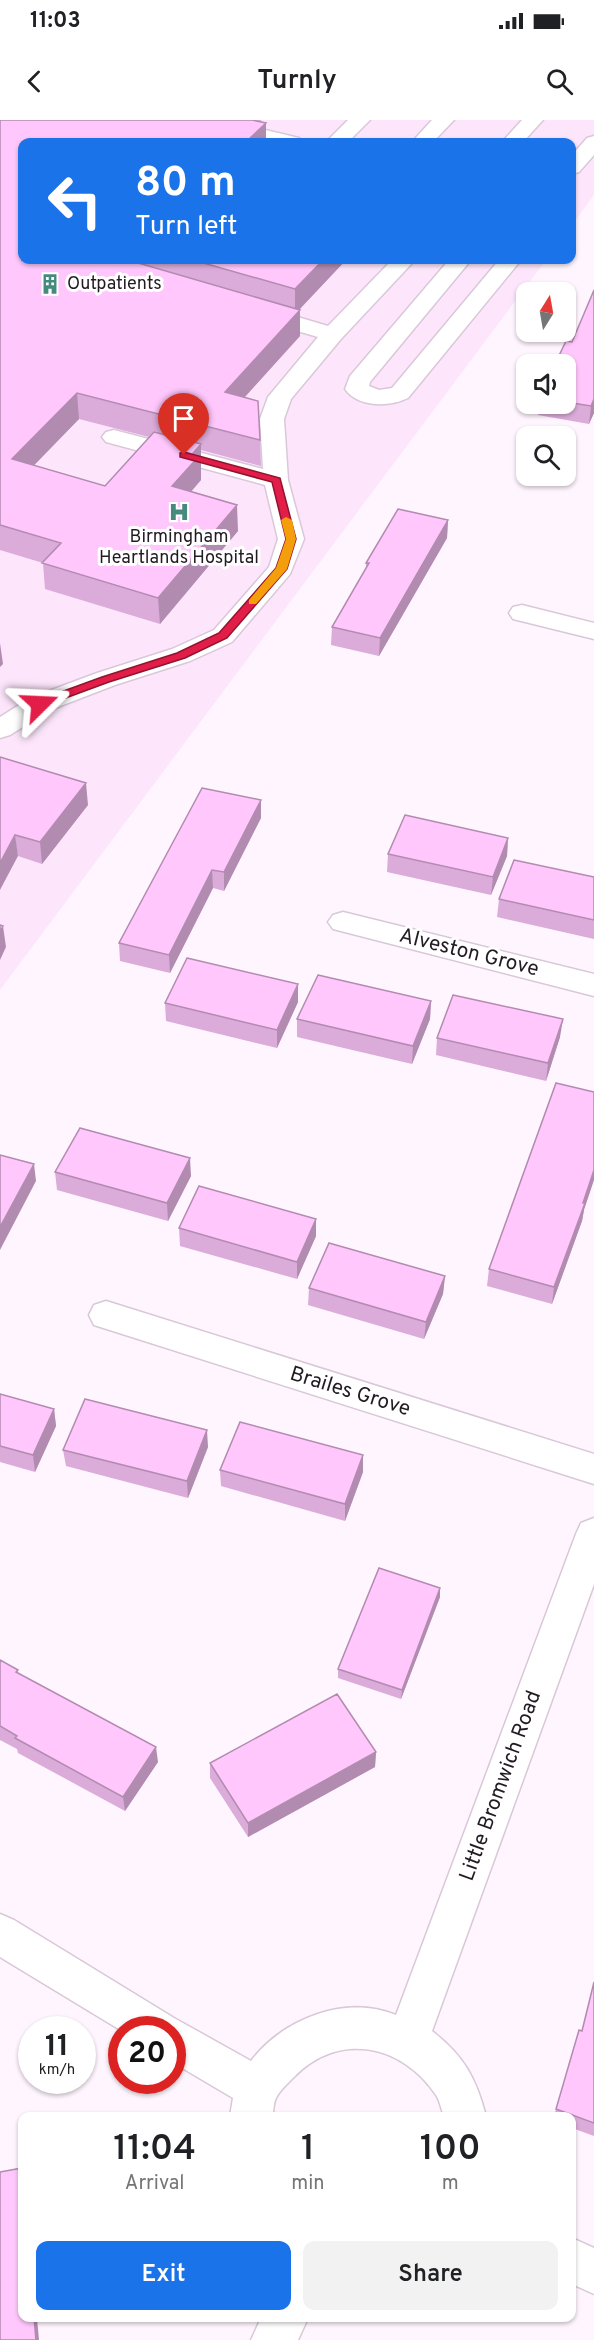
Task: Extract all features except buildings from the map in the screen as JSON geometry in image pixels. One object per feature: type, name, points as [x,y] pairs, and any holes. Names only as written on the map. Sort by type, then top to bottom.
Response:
[{"type":"street","points":[[198,120],[273,138]]},
{"type":"street","points":[[267,120],[286,138]]},
{"type":"street","points":[[340,138],[360,120]]},
{"type":"street","points":[[426,138],[444,120]]},
{"type":"street","points":[[516,138],[532,120]]},
{"type":"street","points":[[576,163],[594,142]]},
{"type":"street","points":[[0,729],[40,704],[105,679],[181,655],[223,636],[281,569],[291,539],[276,480],[272,419],[280,397],[333,334],[400,264]]},
{"type":"street","points":[[457,264],[358,381],[357,389],[370,397],[392,398],[400,393],[507,264]]},
{"type":"street","points":[[233,305],[333,334]]},
{"type":"street","points":[[114,437],[276,480]]},
{"type":"street","points":[[522,613],[594,631]]},
{"type":"street","name":"Alveston Grove","points":[[343,922],[594,985]]},
{"type":"street","name":"Brailes Grove","points":[[106,1315],[594,1469]]},
{"type":"street","name":"Little Bromwich Road","points":[[408,2039],[594,1534]]},
{"type":"street","points":[[0,1934],[135,2016]]},
{"type":"street","points":[[186,2049],[254,2103],[282,2055],[309,2038],[341,2027],[382,2030],[408,2039],[434,2058],[453,2083],[464,2112]]},
{"type":"street","points":[[576,2262],[594,2272]]},
{"type":"street","points":[[274,2340],[283,2322]]},
{"type":"shaded area","name":"Birmingham Heartlands Hospital","points":[[0,120],[594,120],[594,195],[576,220],[576,138],[18,138],[18,264],[543,264],[530,282],[516,282],[516,300],[0,990]]},
{"type":"slow traffic","points":[[252,602],[281,569],[291,539],[286,520]]},
{"type":"place","name":"Outpatients","points":[[50,284]]},
{"type":"place","name":"Birmingham Heartlands Hospital","points":[[179,512]]},
{"type":"route","points":[[40,704],[105,679],[181,655],[223,636],[281,569],[291,539],[276,480],[184,455]]}]
